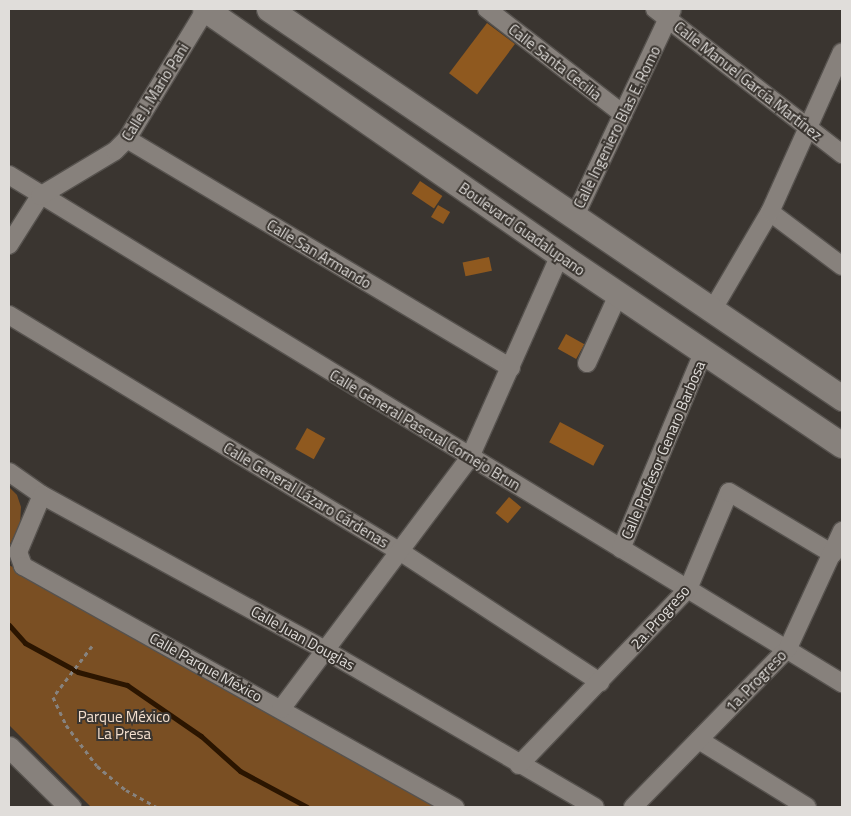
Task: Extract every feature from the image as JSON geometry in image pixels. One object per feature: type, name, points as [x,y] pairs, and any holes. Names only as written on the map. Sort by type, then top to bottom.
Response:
[{"type":"main road","name":"Boulevard Guadalupano","points":[[206,9],[618,295],[842,445]]},
{"type":"main road","points":[[269,9],[574,218],[713,309],[842,398]]},
{"type":"street","name":"Calle J. Mario Pani","points":[[9,245],[40,196],[115,151],[127,140],[206,9]]},
{"type":"street","name":"Calle Santa Cecilia","points":[[487,9],[623,114]]},
{"type":"street","name":"Calle Ingeniero Blas E. Romo","points":[[574,218],[623,114],[665,12]]},
{"type":"street","name":"Calle Manuel García Martínez","points":[[665,12],[842,154]]},
{"type":"street","points":[[713,309],[770,212],[841,56]]},
{"type":"street","name":"Calle San Armando","points":[[127,140],[511,368]]},
{"type":"street","name":"Calle General Pascual Cornejo Brun","points":[[9,175],[40,196],[470,458],[788,648],[842,683]]},
{"type":"street","points":[[770,212],[842,266]]},
{"type":"street","points":[[281,709],[470,458],[560,255]]},
{"type":"street","points":[[587,363],[618,295]]},
{"type":"street","name":"Calle General Lázaro Cárdenas","points":[[9,315],[401,552],[600,682]]},
{"type":"street","name":"Calle Profesor Genaro Barbosa","points":[[621,549],[704,351]]},
{"type":"street","name":"Calle Juan Douglas","points":[[9,472],[42,495],[326,650],[519,765],[595,807]]},
{"type":"street","name":"2a. Progreso","points":[[519,765],[688,589],[729,492],[833,554]]},
{"type":"street","name":"Calle Parque México","points":[[42,495],[18,552],[23,566],[455,807]]},
{"type":"street","name":"1a. Progreso","points":[[633,807],[788,648],[842,531]]},
{"type":"street","points":[[699,740],[807,807]]},
{"type":"street","points":[[9,747],[66,806]]},
{"type":"path","points":[[92,646],[53,697],[66,725],[97,766],[126,790],[157,807]]},
{"type":"green space","points":[[9,487],[17,495],[21,507],[20,524],[9,546]]},
{"type":"green space","name":"Parque México La Presa","points":[[9,565],[438,807],[91,807],[9,725]]},
{"type":"building","points":[[487,23],[515,44],[477,94],[449,73]]},
{"type":"building","points":[[420,181],[442,196],[434,209],[412,193]]},
{"type":"building","points":[[438,205],[450,212],[443,224],[431,217]]},
{"type":"building","points":[[489,257],[492,271],[466,276],[463,263]]},
{"type":"building","points":[[566,334],[584,344],[576,359],[558,349]]},
{"type":"building","points":[[560,422],[604,445],[593,466],[549,442]]},
{"type":"building","points":[[307,428],[325,438],[314,459],[295,449]]},
{"type":"building","points":[[509,497],[521,507],[508,523],[496,513]]},
{"type":"waterway","points":[[9,625],[25,643],[78,672],[127,685],[201,736],[240,771],[307,807]]}]
